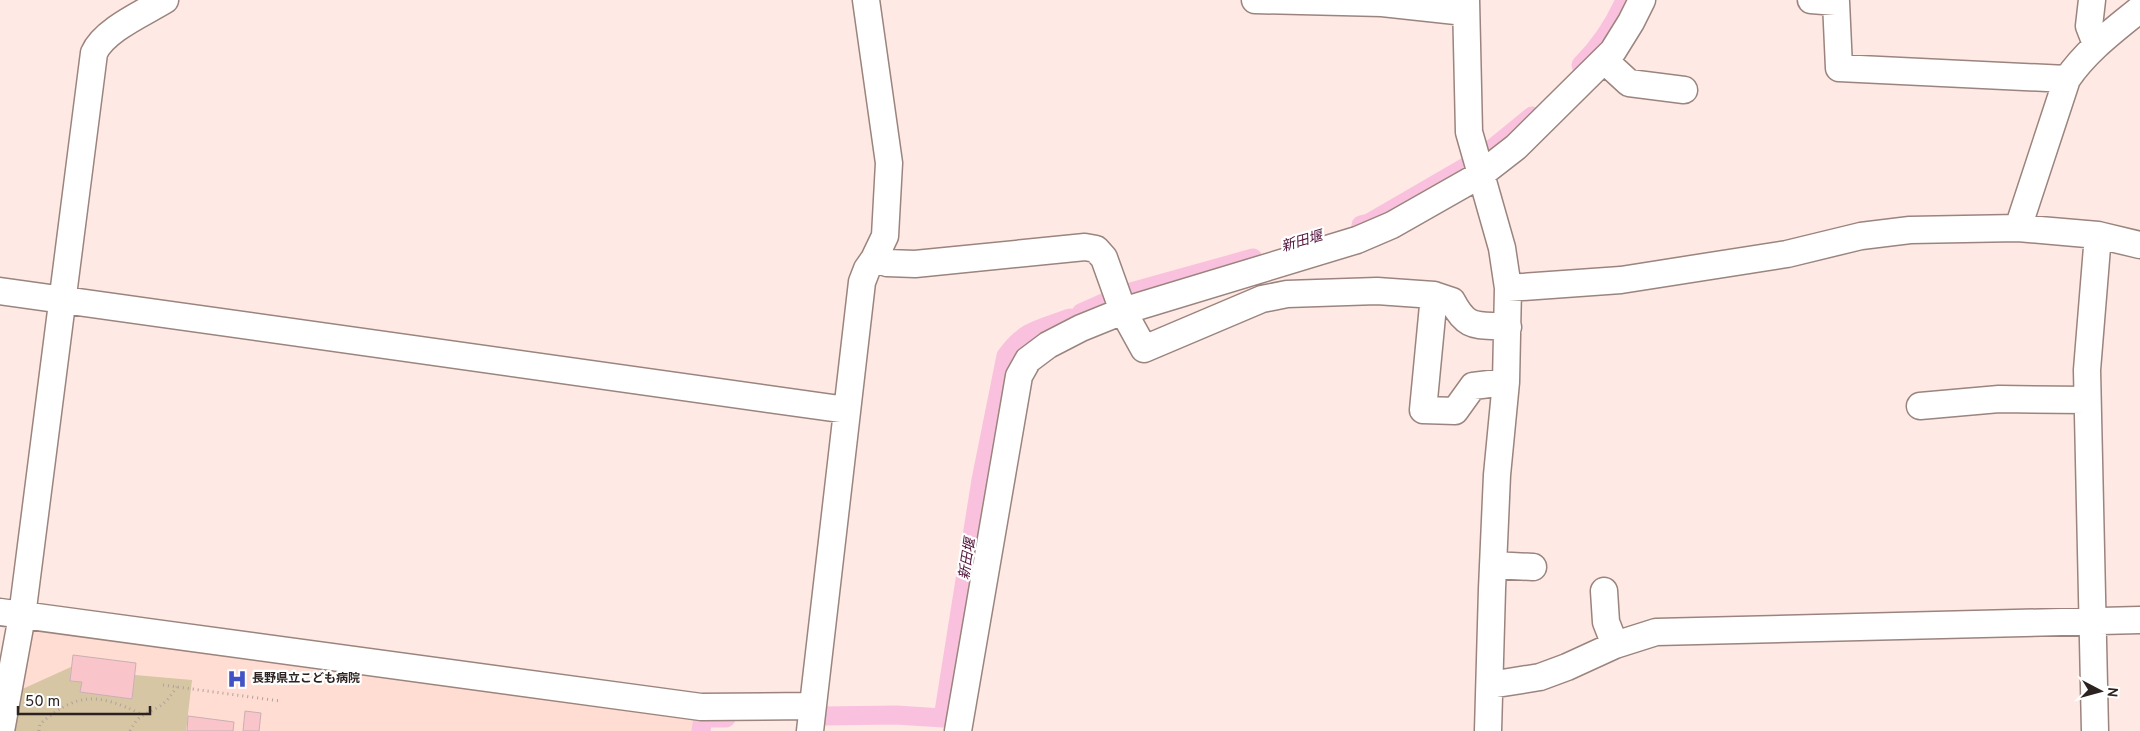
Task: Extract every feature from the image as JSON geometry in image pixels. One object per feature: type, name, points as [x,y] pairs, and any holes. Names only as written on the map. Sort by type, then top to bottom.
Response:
[{"type":"street","points":[[1,731],[11,614],[62,300],[94,53],[98,44],[108,35],[165,0]]},
{"type":"street","points":[[11,614],[701,707],[811,718],[862,282],[866,269],[874,259],[885,236],[889,163],[866,0]]},
{"type":"street","points":[[1254,0],[1466,6],[1469,132],[1502,248],[1508,288],[1506,382],[1497,475],[1488,731]]},
{"type":"street","points":[[958,731],[1019,376],[1028,360],[1048,345],[1081,328],[1123,311],[1357,240],[1392,225],[1480,175],[1516,147],[1613,51],[1642,0]]},
{"type":"street","points":[[1811,0],[1836,2],[1839,68],[2067,79]]},
{"type":"street","points":[[2092,0],[2088,26],[2096,44]]},
{"type":"street","points":[[2018,228],[2067,79],[2096,44],[2140,9]]},
{"type":"street","points":[[1604,60],[1629,83],[1684,90]]},
{"type":"street","points":[[1508,288],[1621,280],[1787,254],[1860,236],[1910,230],[2018,228],[2098,235],[2140,244]]},
{"type":"street","points":[[2095,731],[2086,400],[2098,235]]},
{"type":"street","points":[[874,259],[887,263],[915,264],[1085,247],[1096,249],[1104,258],[1123,311],[1144,349],[1262,299],[1287,294],[1345,290],[1434,295],[1452,301],[1460,317],[1468,323],[1508,327]]},
{"type":"street","points":[[0,291],[847,410]]},
{"type":"street","points":[[1434,295],[1423,410],[1455,411],[1473,386],[1506,382]]},
{"type":"street","points":[[1920,406],[1999,399],[2086,400]]},
{"type":"street","points":[[1493,565],[1533,567]]},
{"type":"street","points":[[1604,591],[1606,622],[1614,644]]},
{"type":"street","points":[[1490,685],[1540,677],[1567,667],[1614,644],[1656,632],[1676,630],[2140,620]]},
{"type":"path","points":[[164,685],[280,701]]},
{"type":"path","points":[[130,731],[142,714],[158,708],[170,698],[177,687]]},
{"type":"path","points":[[39,731],[40,724],[49,716],[63,706],[81,699],[112,702],[142,714]]},
{"type":"shaded area","name":"長野県立こども病院","points":[[27,625],[699,713],[696,731],[9,731]]},
{"type":"shaded area","points":[[71,667],[70,681],[82,682],[80,692],[132,699],[135,675],[192,680],[186,731],[10,731],[18,691]]},
{"type":"building","points":[[73,655],[136,663],[132,699],[80,692],[82,682],[70,681]]},
{"type":"building","points":[[245,711],[261,713],[259,731],[243,731]]},
{"type":"building","points":[[188,716],[234,722],[233,731],[187,731]]},
{"type":"waterway","name":"新田堰","points":[[1581,65],[1606,35],[1625,0]]},
{"type":"waterway","name":"新田堰","points":[[1483,156],[1532,116]]},
{"type":"waterway","name":"新田堰","points":[[1361,225],[1369,223],[1469,165]]},
{"type":"waterway","name":"新田堰","points":[[1124,294],[1253,258]]},
{"type":"waterway","name":"新田堰","points":[[1081,313],[1108,301]]},
{"type":"waterway","name":"新田堰","points":[[821,716],[896,715],[943,718],[981,480],[1006,356],[1027,335],[1070,318]]},
{"type":"waterway","name":"新田堰","points":[[701,731],[703,718],[726,718]]},
{"type":"place","name":"長野県立こども病院","points":[[237,679]]}]
